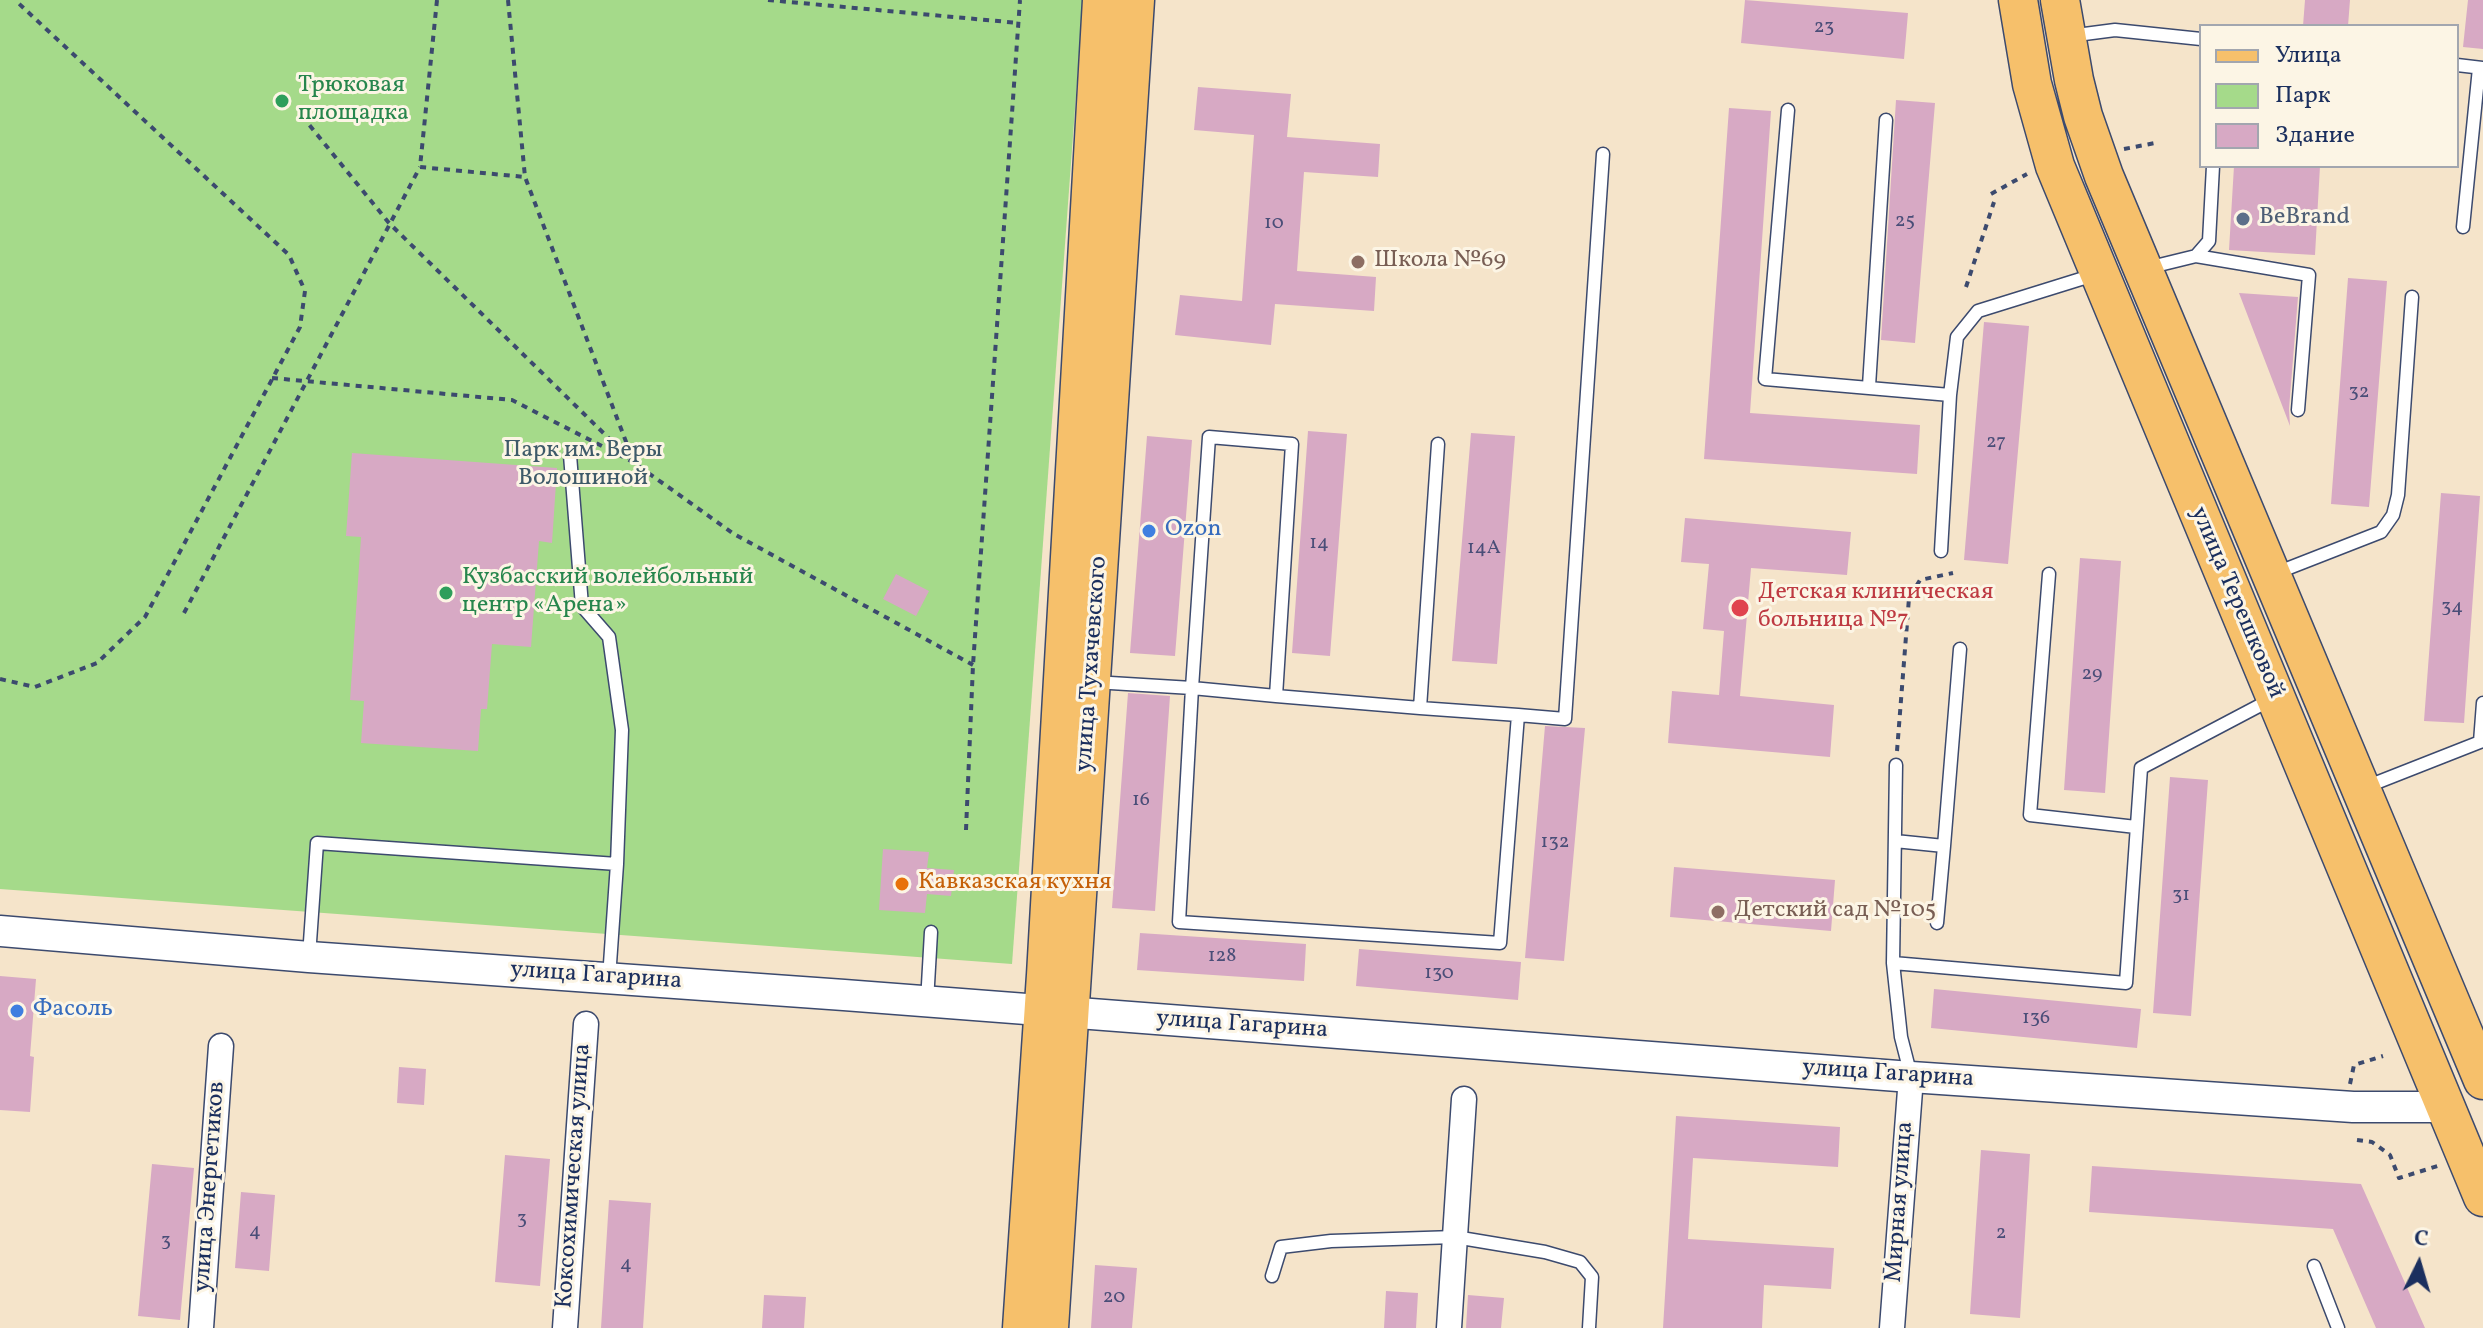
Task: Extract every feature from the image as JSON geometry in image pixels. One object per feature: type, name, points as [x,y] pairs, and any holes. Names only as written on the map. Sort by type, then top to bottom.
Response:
[{"type":"main road","name":"улица Тухачевского","points":[[1078,681],[1102,0]]},
{"type":"main road","name":"улица Тухачевского","points":[[1049,1328],[1057,1013],[1078,681],[1135,0]]},
{"type":"main road","name":"улица Терешковой","points":[[2018,0],[2032,84],[2045,137],[2098,273],[2483,1197]]},
{"type":"main road","name":"улица Терешковой","points":[[2063,18],[2083,116],[2104,176],[2483,1080]]},
{"type":"main road","name":"улица Тухачевского","points":[[1022,1328],[1057,1013]]},
{"type":"main road","name":"улица Гагарина","points":[[2446,1107],[2483,1099]]},
{"type":"street","name":"улица Гагарина","points":[[0,931],[1911,1077],[2353,1107],[2446,1107]]},
{"type":"street","name":"Коксохимическая улица","points":[[565,1328],[586,1024]]},
{"type":"street","name":"улица Энергетиков","points":[[201,1328],[221,1046]]},
{"type":"street","name":"Мирная улица","points":[[1892,1328],[1911,1077]]},
{"type":"street","points":[[1449,1328],[1464,1099]]},
{"type":"lane","points":[[2063,18],[2115,30],[2199,39]]},
{"type":"lane","points":[[2459,65],[2481,68],[2463,227]]},
{"type":"lane","points":[[1788,110],[1765,379],[1950,395]]},
{"type":"lane","points":[[1869,386],[1886,120]]},
{"type":"lane","points":[[1078,681],[1565,719],[1603,154]]},
{"type":"lane","points":[[2196,256],[2209,241],[2213,168]]},
{"type":"lane","points":[[2143,269],[2196,256],[2309,275],[2298,410]]},
{"type":"lane","points":[[1941,551],[1950,395],[1957,337],[1978,311],[2098,273]]},
{"type":"lane","points":[[2271,575],[2381,532],[2393,515],[2398,495],[2412,297]]},
{"type":"lane","points":[[1276,696],[1292,444],[1209,437],[1179,922],[1500,943],[1518,715]]},
{"type":"lane","points":[[1420,708],[1438,444]]},
{"type":"lane","points":[[570,455],[582,606],[609,637],[622,730],[609,978]]},
{"type":"lane","points":[[2049,574],[2030,815],[2136,827]]},
{"type":"lane","points":[[1937,923],[1960,649]]},
{"type":"lane","points":[[1893,963],[2126,983],[2141,768],[2275,698]]},
{"type":"lane","points":[[2361,789],[2480,742],[2483,703]]},
{"type":"lane","points":[[1896,765],[1893,963],[1901,1037],[1911,1077]]},
{"type":"lane","points":[[1895,841],[1944,846]]},
{"type":"lane","points":[[309,957],[317,843],[617,864]]},
{"type":"lane","points":[[927,1002],[931,932]]},
{"type":"lane","points":[[1272,1276],[1281,1247],[1331,1241],[1455,1237],[1545,1252],[1580,1262],[1592,1277],[1589,1328]]},
{"type":"lane","points":[[2314,1266],[2338,1328]]},
{"type":"path","points":[[0,679],[35,687],[97,663],[145,617],[300,327],[305,291],[289,255],[15,0]]},
{"type":"path","points":[[184,613],[420,167],[437,0]]},
{"type":"path","points":[[508,0],[525,177],[633,462]]},
{"type":"path","points":[[768,0],[1019,23]]},
{"type":"path","points":[[966,830],[973,665],[1020,0]]},
{"type":"path","points":[[302,116],[389,223],[633,462]]},
{"type":"path","points":[[2118,150],[2155,143]]},
{"type":"path","points":[[420,167],[525,177]]},
{"type":"path","points":[[1991,194],[2030,172]]},
{"type":"path","points":[[1966,287],[1994,202]]},
{"type":"path","points":[[272,378],[512,400],[633,462],[734,534],[973,665]]},
{"type":"path","points":[[1896,765],[1909,598],[1920,580],[1953,573]]},
{"type":"path","points":[[2350,1086],[2354,1065],[2383,1056]]},
{"type":"path","points":[[2357,1140],[2372,1142],[2390,1155],[2399,1178],[2441,1165]]},
{"type":"green space","name":"Парк им. Веры Волошиной","points":[[0,0],[1083,0],[1012,964],[0,889]]},
{"type":"building","points":[[1745,0],[1908,13],[1904,59],[1741,43]]},
{"type":"building","points":[[2305,0],[2350,0],[2348,24],[2303,24]]},
{"type":"building","points":[[2468,0],[2483,0],[2483,49],[2463,47]]},
{"type":"building","points":[[1198,87],[1291,94],[1287,137],[1380,144],[1378,177],[1304,172],[1297,271],[1376,277],[1374,311],[1275,304],[1271,345],[1175,335],[1180,295],[1242,301],[1254,135],[1194,130]]},
{"type":"building","points":[[1896,100],[1935,103],[1915,343],[1881,340]]},
{"type":"building","points":[[1729,108],[1771,111],[1750,413],[1920,425],[1917,474],[1704,459]]},
{"type":"building","points":[[2234,168],[2320,168],[2315,255],[2229,250]]},
{"type":"building","points":[[2348,278],[2387,281],[2369,507],[2331,504]]},
{"type":"building","points":[[2239,293],[2298,297],[2290,426]]},
{"type":"building","points":[[1984,322],[2029,326],[2008,564],[1964,560]]},
{"type":"building","points":[[1308,431],[1347,434],[1330,656],[1292,653]]},
{"type":"building","points":[[1471,433],[1515,436],[1497,664],[1452,661]]},
{"type":"building","points":[[1147,436],[1192,440],[1175,656],[1130,653]]},
{"type":"building","name":"Кузбасский волейбольный центр «Арена»","points":[[352,453],[557,468],[552,543],[539,541],[531,647],[492,644],[487,709],[481,709],[478,751],[361,743],[364,701],[350,700],[361,537],[346,536]]},
{"type":"building","points":[[2441,493],[2480,496],[2464,723],[2424,721]]},
{"type":"building","points":[[1685,518],[1851,532],[1847,575],[1751,568],[1740,696],[1834,705],[1830,757],[1668,743],[1672,691],[1719,695],[1724,631],[1703,629],[1709,564],[1681,562]]},
{"type":"building","points":[[2080,558],[2121,561],[2105,793],[2064,790]]},
{"type":"building","points":[[896,574],[929,591],[916,616],[883,599]]},
{"type":"building","points":[[1128,693],[1170,696],[1155,911],[1112,908]]},
{"type":"building","points":[[1545,726],[1585,728],[1564,961],[1525,958]]},
{"type":"building","points":[[2170,777],[2208,780],[2191,1016],[2153,1013]]},
{"type":"building","points":[[883,849],[929,852],[927,868],[954,870],[951,896],[927,894],[925,913],[879,910]]},
{"type":"building","points":[[1674,867],[1835,880],[1831,931],[1670,917]]},
{"type":"building","points":[[1140,933],[1306,944],[1304,981],[1137,970]]},
{"type":"building","points":[[1359,949],[1521,962],[1518,1000],[1356,986]]},
{"type":"building","points":[[0,976],[36,979],[30,1056],[34,1057],[30,1112],[0,1110]]},
{"type":"building","points":[[1934,989],[2141,1009],[2137,1048],[1931,1028]]},
{"type":"building","points":[[399,1067],[426,1069],[424,1105],[397,1103]]},
{"type":"building","points":[[1676,1116],[1840,1127],[1838,1167],[1693,1158],[1688,1239],[1834,1248],[1831,1289],[1764,1285],[1762,1328],[1663,1328]]},
{"type":"building","points":[[1981,1150],[2030,1154],[2020,1318],[1970,1314]]},
{"type":"building","points":[[505,1155],[550,1159],[540,1286],[495,1282]]},
{"type":"building","points":[[152,1164],[194,1168],[180,1320],[138,1316]]},
{"type":"building","points":[[2092,1166],[2361,1184],[2425,1328],[2376,1328],[2333,1229],[2089,1212]]},
{"type":"building","points":[[241,1192],[275,1195],[269,1271],[235,1268]]},
{"type":"building","points":[[609,1200],[651,1203],[643,1328],[601,1328]]},
{"type":"building","points":[[1095,1265],[1137,1268],[1132,1328],[1091,1328]]},
{"type":"building","points":[[1386,1291],[1418,1293],[1416,1328],[1384,1328]]},
{"type":"building","points":[[764,1295],[806,1297],[804,1328],[762,1328]]},
{"type":"building","points":[[1468,1295],[1504,1298],[1501,1328],[1466,1328]]},
{"type":"place","name":"Трюковая площадка","points":[[282,101]]},
{"type":"place","name":"BeBrand","points":[[2243,219]]},
{"type":"place","name":"Школа №69","points":[[1358,262]]},
{"type":"place","name":"Ozon","points":[[1149,531]]},
{"type":"place","name":"Кузбасский волейбольный центр «Арена»","points":[[446,593]]},
{"type":"place","name":"Детская клиническая больница №7","points":[[1740,608]]},
{"type":"place","name":"Кавказская кухня","points":[[902,884]]},
{"type":"place","name":"Детский сад №105","points":[[1718,912]]},
{"type":"place","name":"Фасоль","points":[[17,1011]]}]
